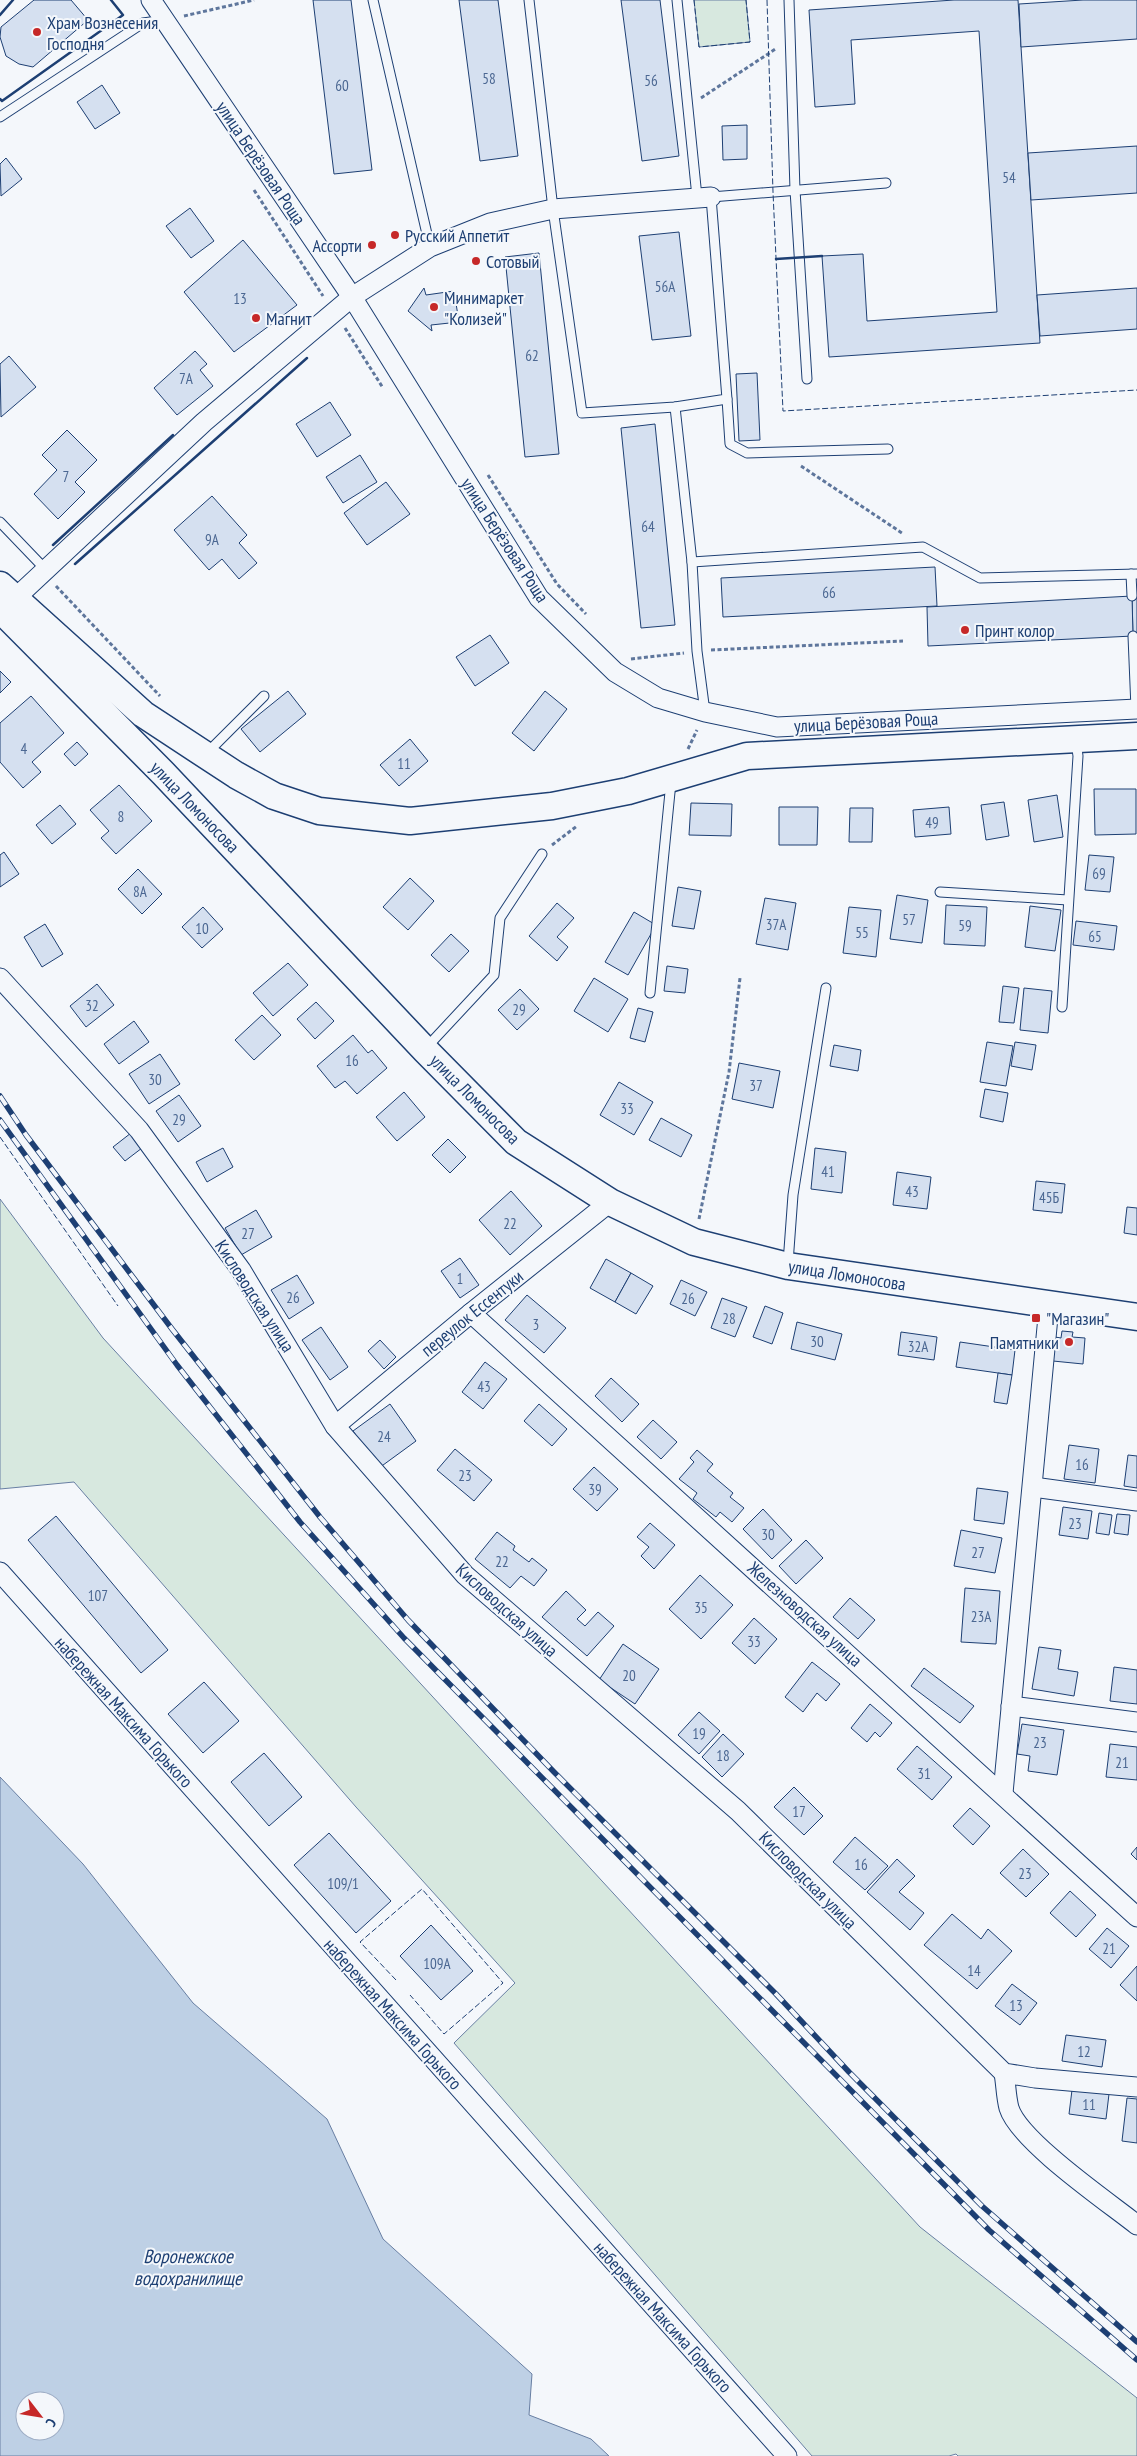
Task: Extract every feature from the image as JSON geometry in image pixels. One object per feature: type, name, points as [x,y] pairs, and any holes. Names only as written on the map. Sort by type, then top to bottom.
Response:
[{"type":"main road","points":[[4,601],[143,714],[205,755],[274,796],[319,811],[410,821],[552,806],[628,791],[747,756],[1137,736]]},
{"type":"main road","name":"улица Ломоносова","points":[[4,601],[163,773],[425,1050],[516,1142],[610,1202],[694,1242],[788,1266],[1137,1318]]},
{"type":"street","name":"улица Берёзовая Роща","points":[[151,0],[352,296],[539,598],[615,672],[658,698],[705,712],[777,726],[1136,709]]},
{"type":"street","points":[[4,601],[41,573],[204,422],[352,296],[430,247],[490,223],[553,209],[704,197]]},
{"type":"street","name":"Кисловодская улица","points":[[0,978],[139,1130],[241,1270],[335,1426],[465,1575],[738,1810],[1004,2073]]},
{"type":"street","name":"переулок Ессентуки","points":[[335,1426],[471,1313],[610,1202]]},
{"type":"street","points":[[1003,1793],[1049,1306]]},
{"type":"street","name":"Железноводская улица","points":[[471,1313],[1003,1793],[1137,1917]]},
{"type":"street","points":[[1033,1487],[1137,1501]]},
{"type":"street","name":"набережная Максима Горького","points":[[0,1572],[787,2456]]},
{"type":"street","points":[[1011,1706],[1137,1722]]},
{"type":"street","points":[[1137,2087],[1034,2078],[1004,2073],[1009,2109],[1022,2128],[1044,2151],[1137,2225]]},
{"type":"lane","points":[[373,0],[430,247]]},
{"type":"lane","points":[[530,0],[553,209],[582,413],[675,407],[727,399]]},
{"type":"lane","points":[[677,0],[688,107],[704,197],[727,399],[730,444],[747,453],[888,449]]},
{"type":"lane","points":[[788,0],[795,190],[807,379]]},
{"type":"lane","points":[[0,117],[143,22],[166,20]]},
{"type":"lane","points":[[704,197],[886,183]]},
{"type":"lane","points":[[675,407],[692,562],[697,651],[705,712]]},
{"type":"lane","points":[[0,522],[41,573]]},
{"type":"lane","points":[[692,562],[923,546],[980,578],[1134,574],[1132,596]]},
{"type":"lane","points":[[1134,636],[1136,709]]},
{"type":"lane","points":[[205,755],[264,696]]},
{"type":"lane","points":[[1062,1007],[1078,756],[1075,739]]},
{"type":"lane","points":[[650,993],[675,776]]},
{"type":"lane","points":[[425,1050],[494,975],[500,918],[542,854]]},
{"type":"lane","points":[[940,892],[1068,900]]},
{"type":"lane","points":[[788,1266],[793,1195],[826,988]]},
{"type":"path","points":[[166,20],[254,0]]},
{"type":"path","points":[[688,107],[790,40]]},
{"type":"path","points":[[252,188],[387,394]]},
{"type":"path","points":[[780,452],[923,546]]},
{"type":"path","points":[[484,468],[557,584],[590,618]]},
{"type":"path","points":[[41,573],[60,588],[166,702]]},
{"type":"path","points":[[629,659],[697,651],[903,641]]},
{"type":"path","points":[[675,776],[673,762],[683,760],[698,728],[689,725]]},
{"type":"path","points":[[694,1242],[729,1072],[740,978]]},
{"type":"shaded area","points":[[694,0],[746,0],[750,42],[699,47]]},
{"type":"shaded area","points":[[0,1199],[103,1338],[920,2227],[1137,2398],[1137,2456],[958,2456],[956,2454],[949,2456],[812,2456],[454,2043],[515,1983],[356,1807],[74,1482],[0,1489]]},
{"type":"water","name":"Воронежское водохранилище","points":[[0,1777],[83,1864],[193,2003],[327,2119],[383,2239],[532,2374],[529,2415],[591,2439],[609,2456],[0,2456]]},
{"type":"building","name":"Храм Вознесения Господня","points":[[34,0],[71,0],[88,20],[33,67],[19,64],[6,56],[0,37],[1,27]]},
{"type":"building","points":[[313,0],[351,0],[372,170],[334,174]]},
{"type":"building","points":[[459,0],[498,0],[518,156],[480,161]]},
{"type":"building","points":[[621,0],[660,0],[679,156],[642,161]]},
{"type":"building","points":[[954,0],[1018,0],[1040,343],[829,357],[822,256],[863,254],[867,321],[997,312],[979,31],[851,40],[855,104],[815,107],[809,10]]},
{"type":"building","points":[[1083,0],[1137,0],[1137,39],[1021,47],[1019,4]]},
{"type":"building","points":[[102,85],[120,113],[95,129],[77,102]]},
{"type":"building","points":[[747,125],[747,159],[723,160],[722,126]]},
{"type":"building","points":[[1137,146],[1137,193],[1031,200],[1028,153]]},
{"type":"building","points":[[6,158],[22,179],[1,196],[0,164]]},
{"type":"building","points":[[190,208],[214,241],[191,258],[166,226]]},
{"type":"building","points":[[679,232],[691,336],[652,340],[639,236]]},
{"type":"building","points":[[243,240],[297,305],[234,352],[184,292]]},
{"type":"building","points":[[539,253],[559,454],[525,457],[505,257]]},
{"type":"building","name":"Минимаркет \"Колизей\"","points":[[424,288],[426,295],[454,291],[459,322],[431,325],[432,331],[408,311]]},
{"type":"building","points":[[1137,288],[1137,329],[1040,336],[1037,295]]},
{"type":"building","points":[[195,351],[207,364],[200,370],[213,386],[177,415],[154,388]]},
{"type":"building","points":[[9,356],[36,387],[1,417],[0,364]]},
{"type":"building","points":[[757,373],[760,440],[739,441],[736,374]]},
{"type":"building","points":[[330,402],[351,435],[317,457],[296,424]]},
{"type":"building","points":[[655,424],[675,625],[641,628],[621,428]]},
{"type":"building","points":[[67,430],[97,460],[75,482],[85,492],[58,519],[34,494],[57,470],[42,455]]},
{"type":"building","points":[[360,455],[377,482],[343,503],[326,477]]},
{"type":"building","points":[[386,482],[410,514],[367,545],[344,513]]},
{"type":"building","points":[[212,496],[247,535],[239,543],[257,563],[239,579],[222,559],[209,570],[174,530]]},
{"type":"building","points":[[935,567],[937,606],[723,617],[721,578]]},
{"type":"building","points":[[1132,596],[1137,596],[1137,636],[1133,636]]},
{"type":"building","points":[[1132,596],[1133,636],[928,646],[927,607]]},
{"type":"building","points":[[490,635],[509,663],[475,686],[456,657]]},
{"type":"building","points":[[0,671],[11,682],[0,693]]},
{"type":"building","points":[[288,691],[306,714],[260,752],[241,729]]},
{"type":"building","points":[[545,691],[567,709],[534,751],[512,733]]},
{"type":"building","points":[[31,696],[64,733],[32,762],[41,772],[23,788],[0,762],[0,723]]},
{"type":"building","points":[[410,739],[428,761],[399,786],[380,765]]},
{"type":"building","points":[[77,742],[88,754],[75,766],[64,754]]},
{"type":"building","points":[[119,785],[152,821],[116,854],[101,838],[109,831],[90,810]]},
{"type":"building","points":[[1094,789],[1136,789],[1136,834],[1095,835]]},
{"type":"building","points":[[1057,795],[1063,837],[1034,842],[1028,800]]},
{"type":"building","points":[[1004,802],[1009,836],[986,840],[981,805]]},
{"type":"building","points":[[691,803],[732,804],[731,836],[689,835]]},
{"type":"building","points":[[60,805],[76,824],[52,844],[36,825]]},
{"type":"building","points":[[779,807],[818,807],[817,845],[779,845]]},
{"type":"building","points":[[949,807],[951,834],[915,837],[913,810]]},
{"type":"building","points":[[850,808],[873,808],[872,842],[849,842]]},
{"type":"building","points":[[4,852],[19,874],[0,887],[0,855]]},
{"type":"building","points":[[1089,855],[1114,857],[1110,892],[1085,890]]},
{"type":"building","points":[[138,869],[162,894],[142,914],[118,889]]},
{"type":"building","points":[[410,878],[434,901],[408,930],[383,907]]},
{"type":"building","points":[[678,887],[701,891],[694,929],[672,926]]},
{"type":"building","points":[[897,895],[928,900],[922,943],[890,939]]},
{"type":"building","points":[[765,898],[796,903],[788,950],[756,944]]},
{"type":"building","points":[[557,903],[574,918],[557,937],[568,947],[557,961],[529,936]]},
{"type":"building","points":[[946,905],[987,907],[985,946],[944,944]]},
{"type":"building","points":[[1030,906],[1061,910],[1055,951],[1025,947]]},
{"type":"building","points":[[203,907],[223,929],[202,948],[182,927]]},
{"type":"building","points":[[849,907],[881,910],[876,957],[843,953]]},
{"type":"building","points":[[634,912],[656,925],[628,975],[605,962]]},
{"type":"building","points":[[1076,921],[1117,926],[1114,950],[1073,945]]},
{"type":"building","points":[[45,924],[63,954],[42,967],[24,937]]},
{"type":"building","points":[[451,934],[469,951],[449,972],[431,955]]},
{"type":"building","points":[[288,963],[308,985],[273,1016],[253,993]]},
{"type":"building","points":[[667,966],[688,969],[685,993],[664,991]]},
{"type":"building","points":[[594,978],[628,999],[608,1032],[574,1011]]},
{"type":"building","points":[[97,984],[114,1005],[86,1027],[70,1006]]},
{"type":"building","points":[[1003,986],[1019,988],[1014,1023],[999,1022]]},
{"type":"building","points":[[1024,988],[1052,991],[1048,1033],[1020,1030]]},
{"type":"building","points":[[520,989],[539,1009],[517,1030],[498,1010]]},
{"type":"building","points":[[316,1002],[334,1021],[315,1039],[297,1019]]},
{"type":"building","points":[[638,1008],[653,1012],[645,1042],[630,1038]]},
{"type":"building","points":[[262,1015],[281,1035],[254,1060],[235,1040]]},
{"type":"building","points":[[134,1021],[149,1042],[119,1064],[104,1044]]},
{"type":"building","points":[[353,1035],[368,1053],[372,1050],[387,1068],[357,1094],[345,1081],[335,1088],[317,1066]]},
{"type":"building","points":[[987,1042],[1013,1046],[1006,1086],[980,1082]]},
{"type":"building","points":[[1015,1042],[1036,1045],[1032,1070],[1011,1066]]},
{"type":"building","points":[[834,1045],[861,1050],[858,1071],[830,1066]]},
{"type":"building","points":[[160,1054],[180,1084],[149,1104],[129,1074]]},
{"type":"building","points":[[739,1063],[780,1071],[773,1108],[732,1099]]},
{"type":"building","points":[[619,1082],[653,1102],[634,1135],[600,1115]]},
{"type":"building","points":[[985,1089],[1008,1093],[1003,1122],[980,1117]]},
{"type":"building","points":[[404,1092],[425,1117],[397,1141],[376,1117]]},
{"type":"building","points":[[179,1095],[201,1126],[178,1142],[156,1111]]},
{"type":"building","points":[[661,1118],[692,1135],[681,1157],[649,1140]]},
{"type":"building","points":[[131,1133],[142,1148],[125,1161],[113,1147]]},
{"type":"building","points":[[448,1139],[466,1157],[450,1173],[432,1155]]},
{"type":"building","points":[[223,1148],[233,1167],[207,1182],[196,1162]]},
{"type":"building","points":[[815,1148],[846,1152],[842,1193],[811,1189]]},
{"type":"building","points":[[897,1172],[931,1177],[927,1209],[893,1205]]},
{"type":"building","points":[[1036,1181],[1065,1184],[1062,1213],[1033,1210]]},
{"type":"building","points":[[511,1191],[542,1226],[510,1255],[479,1220]]},
{"type":"building","points":[[1127,1207],[1137,1208],[1137,1235],[1124,1233]]},
{"type":"building","points":[[256,1210],[272,1237],[241,1255],[225,1228]]},
{"type":"building","points":[[460,1258],[479,1285],[460,1298],[441,1271]]},
{"type":"building","points":[[606,1259],[631,1273],[615,1302],[590,1288]]},
{"type":"building","points":[[631,1273],[653,1286],[636,1314],[615,1302]]},
{"type":"building","points":[[297,1275],[314,1303],[289,1319],[271,1290]]},
{"type":"building","points":[[681,1280],[707,1292],[695,1316],[670,1304]]},
{"type":"building","points":[[527,1295],[566,1328],[544,1353],[505,1320]]},
{"type":"building","points":[[722,1298],[747,1307],[735,1337],[711,1328]]},
{"type":"building","points":[[765,1306],[783,1313],[772,1344],[753,1337]]},
{"type":"building","points":[[797,1322],[842,1334],[835,1360],[791,1349]]},
{"type":"building","points":[[321,1327],[348,1367],[330,1380],[302,1340]]},
{"type":"building","points":[[1062,1331],[1073,1332],[1072,1337],[1085,1338],[1083,1364],[1053,1361],[1055,1337],[1061,1338]]},
{"type":"building","points":[[901,1332],[937,1337],[934,1360],[898,1355]]},
{"type":"building","points":[[380,1340],[396,1357],[384,1369],[368,1351]]},
{"type":"building","points":[[960,1342],[1015,1350],[1012,1375],[956,1367]]},
{"type":"building","points":[[485,1362],[507,1379],[483,1409],[462,1392]]},
{"type":"building","points":[[998,1373],[1012,1375],[1007,1404],[994,1402]]},
{"type":"building","points":[[611,1378],[639,1404],[622,1422],[595,1396]]},
{"type":"building","points":[[390,1404],[416,1441],[379,1468],[353,1431]]},
{"type":"building","points":[[539,1404],[567,1429],[552,1446],[524,1421]]},
{"type":"building","points":[[653,1420],[677,1442],[661,1459],[637,1437]]},
{"type":"building","points":[[1069,1445],[1099,1449],[1095,1483],[1064,1479]]},
{"type":"building","points":[[455,1449],[492,1480],[474,1501],[437,1470]]},
{"type":"building","points":[[697,1450],[713,1464],[707,1471],[733,1493],[730,1497],[744,1508],[732,1522],[720,1512],[716,1517],[693,1499],[697,1493],[679,1479],[694,1462],[690,1458]]},
{"type":"building","points":[[1128,1455],[1137,1456],[1137,1488],[1124,1486]]},
{"type":"building","points":[[594,1467],[618,1489],[597,1511],[573,1489]]},
{"type":"building","points":[[977,1488],[1008,1492],[1004,1524],[974,1520]]},
{"type":"building","points":[[1063,1507],[1092,1511],[1088,1539],[1059,1535]]},
{"type":"building","points":[[763,1509],[792,1540],[772,1559],[743,1529]]},
{"type":"building","points":[[1099,1513],[1112,1515],[1109,1535],[1096,1533]]},
{"type":"building","points":[[1117,1514],[1130,1515],[1128,1535],[1114,1533]]},
{"type":"building","points":[[56,1516],[168,1650],[141,1673],[28,1540]]},
{"type":"building","points":[[650,1523],[675,1545],[654,1569],[641,1556],[649,1547],[637,1537]]},
{"type":"building","points":[[961,1530],[1002,1538],[995,1573],[954,1566]]},
{"type":"building","points":[[497,1532],[515,1546],[513,1550],[529,1562],[532,1558],[547,1570],[534,1586],[521,1576],[510,1588],[475,1559]]},
{"type":"building","points":[[806,1540],[823,1558],[796,1584],[779,1566]]},
{"type":"building","points":[[700,1575],[733,1605],[701,1639],[669,1609]]},
{"type":"building","points":[[965,1588],[1000,1591],[996,1644],[961,1642]]},
{"type":"building","points":[[566,1591],[586,1610],[577,1619],[585,1626],[598,1612],[614,1626],[587,1656],[542,1617]]},
{"type":"building","points":[[850,1598],[875,1620],[858,1639],[833,1617]]},
{"type":"building","points":[[754,1618],[777,1639],[755,1664],[732,1643]]},
{"type":"building","points":[[623,1644],[659,1669],[635,1704],[599,1680]]},
{"type":"building","points":[[1039,1647],[1061,1650],[1058,1669],[1078,1672],[1074,1696],[1032,1689]]},
{"type":"building","points":[[812,1662],[840,1684],[826,1701],[817,1693],[803,1712],[785,1697]]},
{"type":"building","points":[[1114,1667],[1137,1670],[1137,1704],[1110,1701]]},
{"type":"building","points":[[924,1668],[974,1706],[960,1723],[911,1686]]},
{"type":"building","points":[[204,1682],[239,1721],[203,1753],[168,1714]]},
{"type":"building","points":[[870,1704],[892,1723],[880,1737],[875,1732],[867,1742],[851,1728]]},
{"type":"building","points":[[699,1712],[720,1731],[699,1754],[678,1735]]},
{"type":"building","points":[[1022,1724],[1064,1730],[1057,1775],[1028,1771],[1030,1756],[1017,1754]]},
{"type":"building","points":[[723,1734],[744,1754],[722,1777],[702,1757]]},
{"type":"building","points":[[1110,1744],[1137,1747],[1137,1780],[1106,1777]]},
{"type":"building","points":[[917,1746],[952,1777],[932,1800],[897,1769]]},
{"type":"building","points":[[264,1753],[302,1797],[269,1826],[231,1782]]},
{"type":"building","points":[[794,1787],[823,1816],[804,1835],[774,1807]]},
{"type":"building","points":[[970,1808],[990,1826],[973,1845],[953,1826]]},
{"type":"building","points":[[329,1833],[391,1901],[356,1933],[294,1865]]},
{"type":"building","points":[[855,1837],[888,1866],[865,1890],[833,1862]]},
{"type":"building","points":[[1137,1847],[1137,1860],[1131,1854]]},
{"type":"building","points":[[1023,1849],[1049,1874],[1026,1897],[1000,1873]]},
{"type":"building","points":[[897,1859],[915,1876],[899,1892],[924,1913],[910,1930],[867,1892]]},
{"type":"building","points":[[1070,1891],[1096,1915],[1076,1937],[1050,1913]]},
{"type":"building","points":[[952,1914],[981,1939],[988,1929],[1012,1951],[977,1989],[924,1945]]},
{"type":"building","points":[[431,1925],[473,1971],[441,2000],[400,1956]]},
{"type":"building","points":[[1107,1928],[1129,1946],[1111,1968],[1089,1949]]},
{"type":"building","points":[[1137,1966],[1137,2001],[1120,1985]]},
{"type":"building","points":[[1012,1984],[1037,2003],[1020,2025],[995,2006]]},
{"type":"building","points":[[1066,2035],[1106,2040],[1102,2067],[1062,2061]]},
{"type":"building","points":[[1072,2090],[1109,2094],[1106,2119],[1069,2114]]},
{"type":"building","points":[[1127,2098],[1137,2099],[1137,2143],[1122,2141]]},
{"type":"railway","points":[[0,1096],[26,1135],[172,1329],[320,1517],[408,1620],[554,1772],[776,1994],[849,2072],[982,2206],[1137,2342]]},
{"type":"railway","points":[[0,1120],[177,1365],[300,1522],[404,1638],[989,2230],[1137,2360]]},
{"type":"fence","points":[[694,0],[699,47],[750,42],[746,0]]},
{"type":"fence","points":[[767,0],[783,411],[1137,390]]},
{"type":"fence","points":[[0,1137],[118,1306]]},
{"type":"fence","points":[[396,1980],[360,1942],[422,1889],[503,1983],[444,2034],[410,1995]]},
{"type":"wall","points":[[0,15],[13,0]]},
{"type":"wall","points":[[0,99],[2,101],[123,15],[111,0]]},
{"type":"wall","points":[[776,259],[822,256]]},
{"type":"wall","points":[[75,564],[307,358]]},
{"type":"wall","points":[[53,545],[173,435]]},
{"type":"place","name":"Храм Вознесения Господня","points":[[37,32]]},
{"type":"place","name":"Русский Аппетит","points":[[395,235]]},
{"type":"place","name":"Ассорти","points":[[372,245]]},
{"type":"place","name":"Сотовый","points":[[476,261]]},
{"type":"place","name":"Минимаркет \"Колизей\"","points":[[434,307]]},
{"type":"place","name":"Магнит","points":[[256,318]]},
{"type":"place","name":"Принт колор","points":[[965,630]]},
{"type":"place","name":"\"Магазин\"","points":[[1036,1318]]},
{"type":"place","name":"Памятники","points":[[1069,1342]]}]
